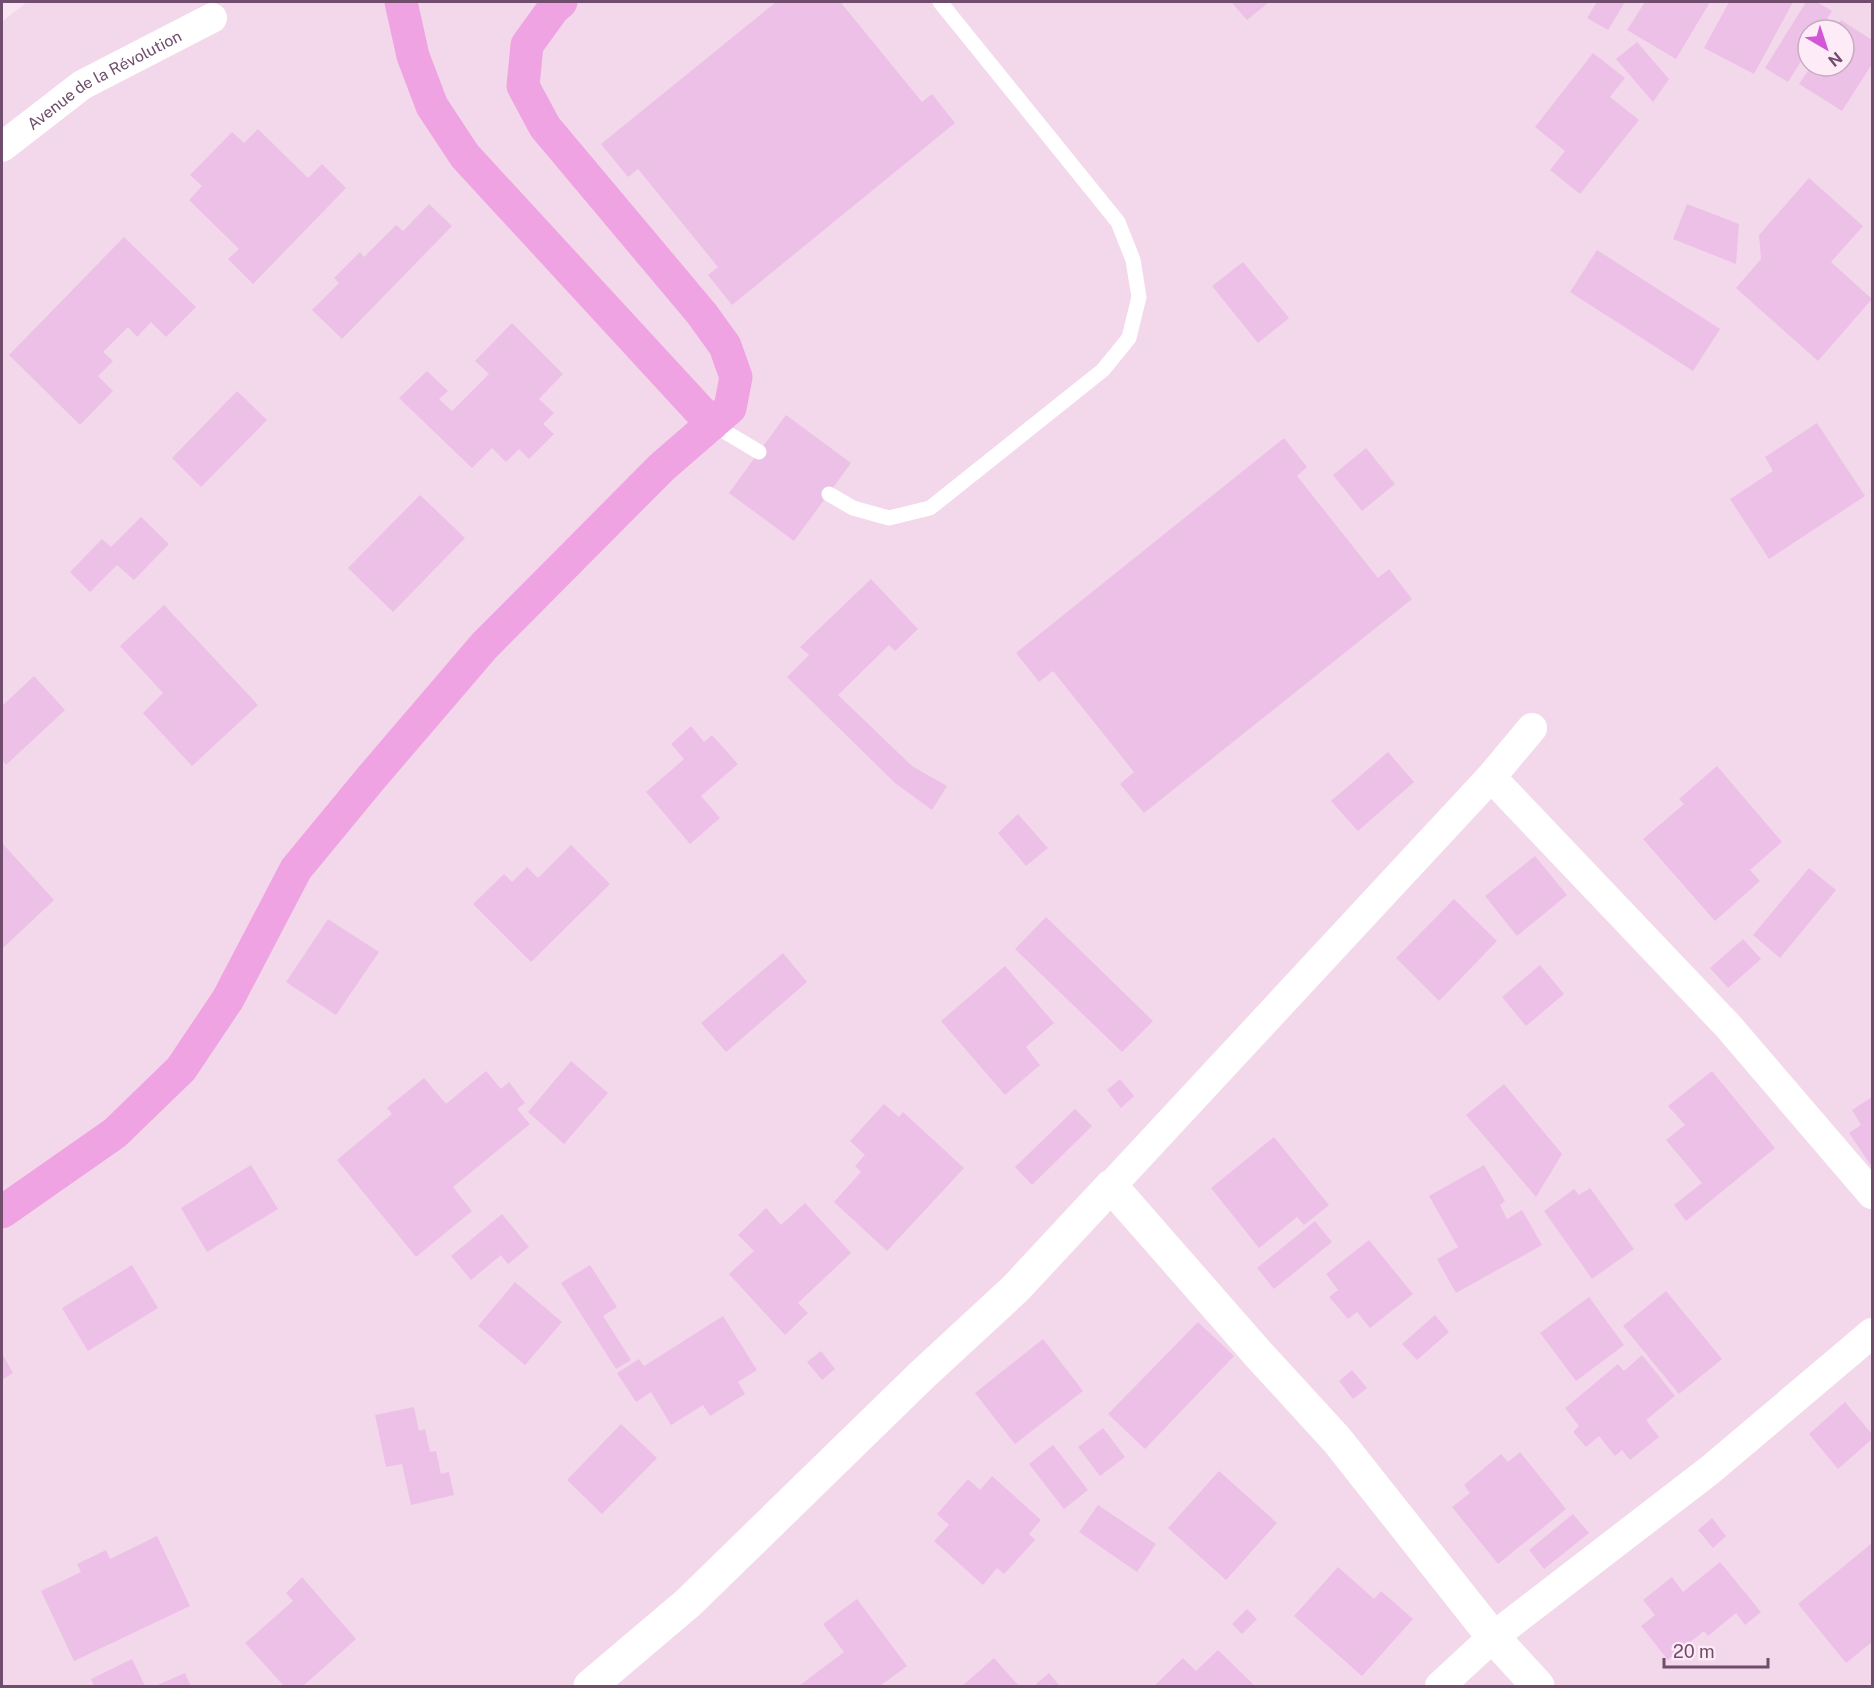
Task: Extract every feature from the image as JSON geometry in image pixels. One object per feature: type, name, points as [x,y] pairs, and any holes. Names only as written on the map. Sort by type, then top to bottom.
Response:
[{"type":"highway","points":[[401,2],[413,56],[432,106],[465,156],[712,424]]},
{"type":"highway","points":[[2,1212],[115,1133],[181,1069],[228,999],[296,869],[371,777],[484,646],[662,467],[730,408],[736,377],[725,346],[702,314],[545,127],[523,86],[527,45],[553,9],[561,2]]},
{"type":"street","name":"Avenue de la Révolution","points":[[2,147],[82,85],[212,18]]},
{"type":"street","points":[[590,1686],[688,1603],[922,1375],[1016,1288],[1491,777],[1532,728]]},
{"type":"street","points":[[1491,777],[1728,1026],[1872,1194]]},
{"type":"street","points":[[1111,1186],[1337,1440],[1493,1636],[1538,1686]]},
{"type":"street","points":[[1440,1686],[1493,1636],[1710,1470],[1872,1333]]},
{"type":"lane","points":[[829,494],[853,508],[889,518],[930,508],[1103,370],[1129,338],[1139,297],[1132,260],[1118,222],[940,2]]},
{"type":"lane","points":[[712,424],[759,452]]},
{"type":"shaded area","points":[[27,2],[1872,2],[1872,1686],[2,1686],[2,22]]},
{"type":"building","points":[[776,2],[844,2],[842,4],[922,102],[932,94],[955,123],[732,305],[708,275],[718,267],[638,169],[628,177],[601,144]]},
{"type":"building","points":[[1231,2],[1267,2],[1268,3],[1247,20]]},
{"type":"building","points":[[1597,2],[1625,2],[1608,30],[1587,18]]},
{"type":"building","points":[[1645,2],[1710,2],[1676,59],[1627,30]]},
{"type":"building","points":[[1729,2],[1793,2],[1754,74],[1704,48]]},
{"type":"building","points":[[1806,2],[1817,2],[1832,11],[1828,18],[1796,18]]},
{"type":"building","points":[[1796,18],[1796,69],[1788,82],[1765,68]]},
{"type":"building","points":[[1856,30],[1872,40],[1872,64],[1842,111],[1799,84],[1803,78],[1856,78]]},
{"type":"building","points":[[1637,42],[1669,79],[1653,102],[1616,59]]},
{"type":"building","points":[[1593,53],[1625,78],[1610,97],[1639,120],[1580,194],[1550,170],[1565,151],[1535,127]]},
{"type":"building","points":[[258,129],[308,178],[322,164],[346,188],[253,284],[228,259],[239,249],[189,200],[202,186],[190,175],[232,132],[244,143]]},
{"type":"building","points":[[1809,178],[1863,226],[1831,262],[1872,299],[1818,361],[1736,288],[1761,259],[1759,235]]},
{"type":"building","points":[[429,204],[452,226],[342,339],[312,310],[339,283],[334,278],[360,252],[364,257],[396,225],[403,231]]},
{"type":"building","points":[[1687,204],[1739,224],[1736,264],[1673,239]]},
{"type":"building","points":[[124,237],[196,307],[166,337],[151,322],[137,337],[128,327],[103,352],[113,361],[98,376],[113,391],[80,425],[9,355]]},
{"type":"building","points":[[1597,250],[1720,329],[1693,371],[1570,292]]},
{"type":"building","points":[[1243,262],[1289,318],[1258,343],[1212,286]]},
{"type":"building","points":[[512,323],[563,374],[539,399],[554,413],[543,424],[554,434],[529,459],[519,449],[506,462],[492,448],[472,468],[399,398],[427,371],[448,391],[439,399],[452,411],[489,374],[475,361]]},
{"type":"building","points":[[237,391],[267,420],[201,487],[172,458]]},
{"type":"building","points":[[786,415],[851,463],[794,541],[729,493]]},
{"type":"building","points":[[1817,423],[1865,496],[1769,559],[1730,499],[1773,471],[1765,457]]},
{"type":"building","points":[[1284,438],[1307,467],[1297,476],[1378,578],[1389,569],[1412,599],[1144,813],[1120,784],[1134,772],[1053,671],[1039,682],[1016,653]]},
{"type":"building","points":[[1366,448],[1395,484],[1362,511],[1333,475]]},
{"type":"building","points":[[420,495],[465,538],[393,612],[348,568]]},
{"type":"building","points":[[141,517],[169,544],[134,580],[117,565],[90,592],[70,572],[102,539],[111,547]]},
{"type":"building","points":[[871,579],[918,629],[895,651],[889,645],[838,695],[912,766],[947,786],[932,810],[895,783],[787,677],[809,655],[800,647]]},
{"type":"building","points":[[164,605],[258,705],[192,766],[143,713],[163,693],[120,646]]},
{"type":"building","points":[[34,676],[65,710],[6,765],[2,760],[2,706]]},
{"type":"building","points":[[691,726],[704,742],[712,735],[738,764],[701,796],[720,818],[690,844],[646,792],[684,759],[671,744]]},
{"type":"building","points":[[1388,752],[1414,782],[1358,831],[1331,801]]},
{"type":"building","points":[[1717,766],[1782,842],[1750,870],[1760,881],[1715,921],[1643,839],[1684,804],[1679,799]]},
{"type":"building","points":[[1018,814],[1048,848],[1026,866],[998,833]]},
{"type":"building","points":[[2,843],[54,900],[2,949]]},
{"type":"building","points":[[571,845],[610,884],[531,962],[473,904],[504,874],[512,882],[527,867],[538,878]]},
{"type":"building","points":[[1535,856],[1567,895],[1517,936],[1485,896]]},
{"type":"building","points":[[1809,868],[1836,890],[1780,958],[1753,935]]},
{"type":"building","points":[[1454,899],[1497,941],[1439,1001],[1396,958]]},
{"type":"building","points":[[1046,917],[1153,1021],[1122,1052],[1015,949]]},
{"type":"building","points":[[328,919],[379,952],[336,1015],[286,982]]},
{"type":"building","points":[[1743,939],[1761,959],[1728,988],[1710,968]]},
{"type":"building","points":[[783,953],[807,982],[726,1052],[701,1023]]},
{"type":"building","points":[[1540,965],[1564,994],[1526,1026],[1502,997]]},
{"type":"building","points":[[1005,966],[1054,1023],[1026,1047],[1040,1065],[1005,1095],[941,1021]]},
{"type":"building","points":[[571,1061],[608,1093],[564,1144],[528,1112]]},
{"type":"building","points":[[486,1071],[501,1089],[509,1082],[525,1103],[517,1109],[530,1124],[453,1187],[472,1211],[416,1257],[337,1160],[392,1114],[387,1108],[424,1078],[446,1104]]},
{"type":"building","points":[[1712,1071],[1775,1148],[1686,1221],[1674,1205],[1702,1183],[1666,1140],[1685,1125],[1668,1106]]},
{"type":"building","points":[[1120,1079],[1134,1096],[1121,1108],[1107,1090]]},
{"type":"building","points":[[1504,1084],[1562,1154],[1536,1197],[1466,1115]]},
{"type":"building","points":[[1872,1097],[1872,1167],[1849,1133],[1861,1125],[1852,1110]]},
{"type":"building","points":[[884,1104],[899,1117],[903,1112],[964,1168],[887,1251],[834,1202],[861,1172],[855,1166],[865,1155],[850,1141]]},
{"type":"building","points":[[1075,1109],[1092,1126],[1032,1185],[1015,1167]]},
{"type":"building","points":[[1274,1137],[1329,1205],[1304,1225],[1297,1217],[1259,1248],[1211,1188]]},
{"type":"building","points":[[251,1165],[278,1209],[207,1252],[181,1208]]},
{"type":"building","points":[[1484,1165],[1505,1201],[1500,1205],[1507,1219],[1522,1210],[1542,1245],[1456,1293],[1437,1259],[1458,1247],[1429,1196]]},
{"type":"building","points":[[1590,1188],[1634,1249],[1592,1279],[1544,1211],[1574,1189],[1579,1195]]},
{"type":"building","points":[[805,1203],[851,1253],[798,1303],[808,1313],[785,1335],[729,1274],[754,1251],[738,1235],[766,1208],[781,1225]]},
{"type":"building","points":[[502,1214],[529,1247],[508,1264],[501,1255],[471,1280],[451,1256]]},
{"type":"building","points":[[1315,1221],[1332,1242],[1274,1289],[1257,1268]]},
{"type":"building","points":[[1369,1240],[1413,1294],[1370,1328],[1357,1312],[1348,1319],[1329,1297],[1338,1290],[1326,1274]]},
{"type":"building","points":[[132,1265],[158,1308],[88,1351],[62,1308]]},
{"type":"building","points":[[590,1265],[617,1307],[603,1316],[631,1360],[616,1369],[561,1283]]},
{"type":"building","points":[[515,1282],[562,1322],[525,1365],[478,1326]]},
{"type":"building","points":[[1666,1291],[1722,1359],[1679,1394],[1623,1326]]},
{"type":"building","points":[[1589,1297],[1624,1345],[1576,1381],[1540,1333]]},
{"type":"building","points":[[1435,1315],[1449,1332],[1417,1360],[1402,1344]]},
{"type":"building","points":[[723,1316],[757,1370],[738,1382],[745,1394],[710,1416],[703,1405],[671,1425],[651,1392],[636,1402],[617,1373],[639,1359],[644,1366]]},
{"type":"building","points":[[1198,1322],[1234,1356],[1145,1449],[1108,1414]]},
{"type":"building","points":[[1043,1339],[1083,1391],[1015,1444],[975,1393]]},
{"type":"building","points":[[821,1351],[835,1369],[822,1380],[807,1362]]},
{"type":"building","points":[[2,1353],[13,1373],[2,1380]]},
{"type":"building","points":[[1642,1355],[1675,1396],[1646,1420],[1659,1437],[1630,1460],[1622,1450],[1615,1456],[1599,1436],[1586,1447],[1573,1432],[1579,1426],[1565,1408],[1618,1364],[1624,1371]]},
{"type":"building","points":[[1352,1370],[1367,1388],[1353,1399],[1339,1381]]},
{"type":"building","points":[[1845,1402],[1872,1434],[1872,1439],[1838,1469],[1809,1434]]},
{"type":"building","points":[[414,1407],[419,1431],[425,1429],[430,1452],[436,1451],[441,1474],[449,1472],[454,1495],[411,1505],[402,1464],[386,1467],[375,1415]]},
{"type":"building","points":[[621,1424],[657,1458],[602,1514],[567,1480]]},
{"type":"building","points":[[1103,1428],[1125,1457],[1100,1476],[1078,1447]]},
{"type":"building","points":[[1053,1445],[1088,1490],[1064,1509],[1029,1464]]},
{"type":"building","points":[[1520,1452],[1566,1509],[1498,1564],[1452,1507],[1470,1493],[1464,1485],[1501,1454],[1508,1462]]},
{"type":"building","points":[[1219,1471],[1277,1523],[1226,1580],[1168,1528]]},
{"type":"building","points":[[992,1476],[1041,1520],[1029,1534],[1035,1540],[1004,1574],[997,1568],[983,1585],[934,1541],[949,1525],[937,1514],[968,1479],[980,1490]]},
{"type":"building","points":[[1098,1505],[1156,1544],[1137,1572],[1079,1532]]},
{"type":"building","points":[[1573,1514],[1589,1533],[1544,1569],[1529,1550]]},
{"type":"building","points":[[1712,1518],[1726,1536],[1713,1548],[1698,1530]]},
{"type":"building","points":[[157,1536],[190,1606],[74,1661],[41,1591],[81,1572],[77,1564],[106,1550],[110,1559]]},
{"type":"building","points":[[1872,1543],[1872,1642],[1846,1663],[1798,1604]]},
{"type":"building","points":[[1720,1562],[1761,1612],[1745,1625],[1736,1613],[1708,1636],[1704,1631],[1668,1660],[1641,1626],[1655,1615],[1643,1600],[1672,1577],[1683,1592]]},
{"type":"building","points":[[1338,1567],[1374,1599],[1381,1591],[1413,1619],[1362,1676],[1294,1616]]},
{"type":"building","points":[[302,1577],[356,1639],[303,1686],[284,1686],[245,1643],[293,1601],[286,1593]]},
{"type":"building","points":[[857,1599],[907,1666],[880,1686],[801,1686],[844,1652],[823,1624]]},
{"type":"building","points":[[1247,1609],[1257,1619],[1242,1634],[1232,1624]]},
{"type":"building","points":[[1218,1650],[1255,1686],[1154,1686],[1183,1658],[1196,1671]]},
{"type":"building","points":[[994,1658],[1019,1686],[962,1686]]},
{"type":"building","points":[[132,1659],[145,1686],[94,1686],[91,1679]]},
{"type":"building","points":[[185,1673],[191,1686],[155,1686]]},
{"type":"building","points":[[1049,1673],[1060,1686],[1038,1686],[1036,1684]]}]
